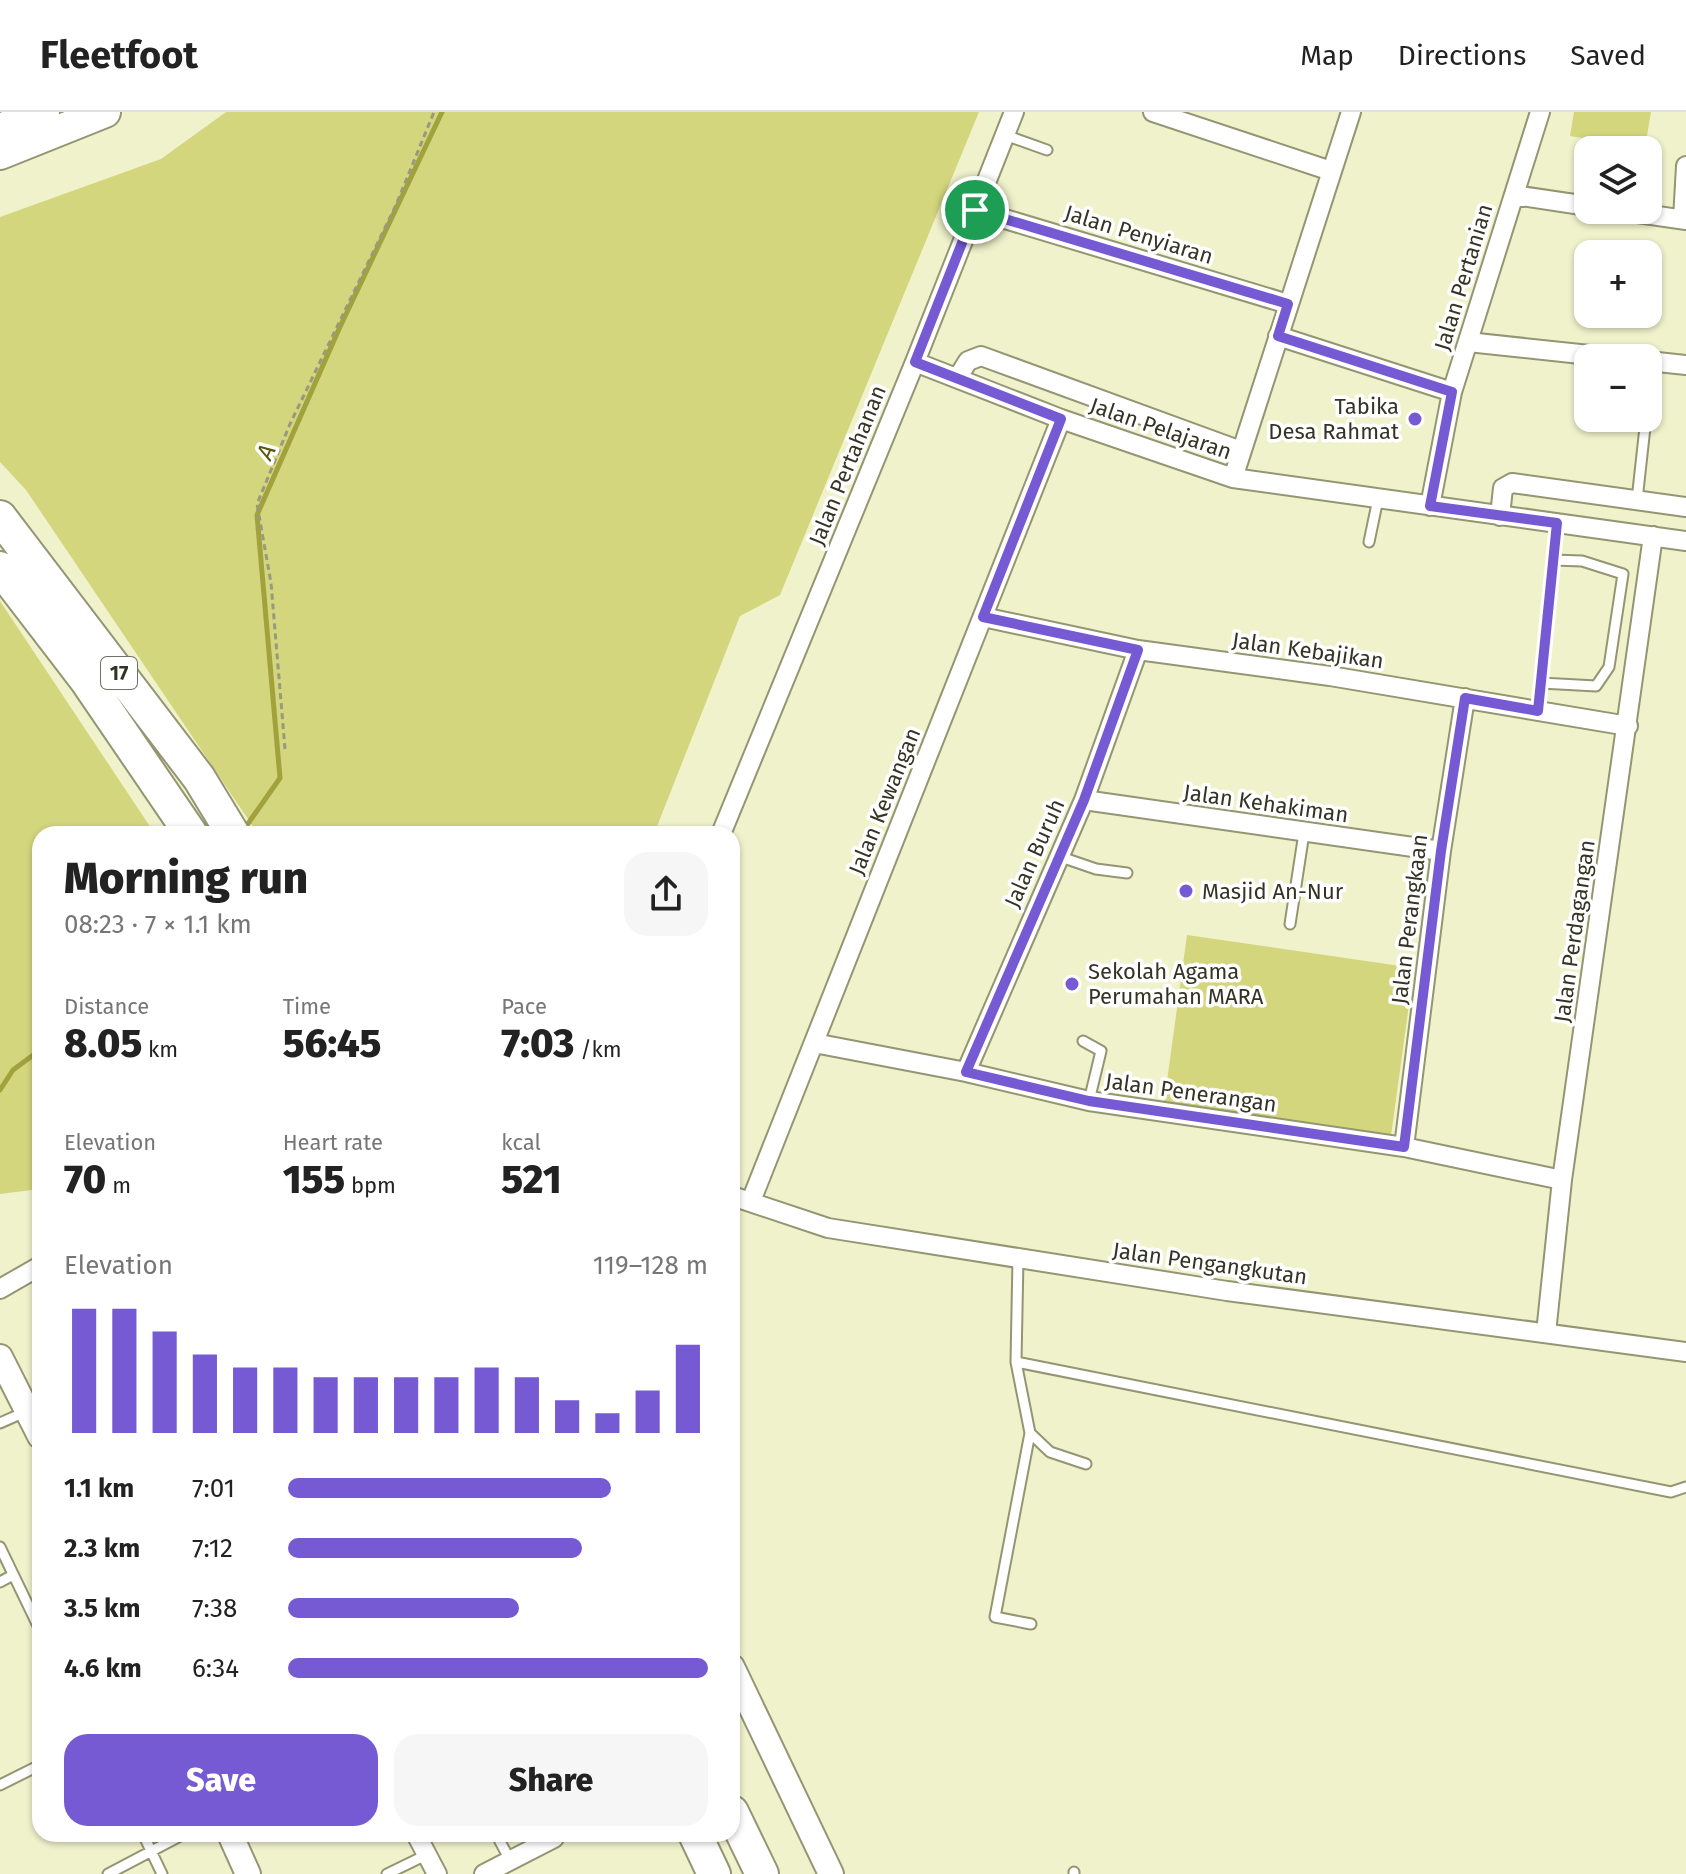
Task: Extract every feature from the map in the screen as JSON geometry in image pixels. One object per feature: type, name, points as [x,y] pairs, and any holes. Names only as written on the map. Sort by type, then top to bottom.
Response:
[{"type":"highway","name":"17","points":[[0,517],[199,778],[228,826]]},
{"type":"highway","name":"17","points":[[0,568],[86,680],[186,826]]},
{"type":"highway","points":[[740,1829],[762,1874]]},
{"type":"highway","points":[[699,1842],[714,1874]]},
{"type":"main road","points":[[0,129],[44,112]]},
{"type":"main road","points":[[0,154],[105,112]]},
{"type":"street","name":"Jalan Pertahanan","points":[[724,826],[1014,112]]},
{"type":"street","points":[[1153,112],[1331,171]]},
{"type":"street","points":[[1233,478],[1351,112]]},
{"type":"street","name":"Jalan Pertanian","points":[[1430,506],[1452,392],[1540,112]]},
{"type":"street","points":[[1662,217],[1685,220],[1686,166]]},
{"type":"street","points":[[1514,195],[1574,204]]},
{"type":"street","name":"Jalan Penyiaran","points":[[975,210],[1288,304]]},
{"type":"street","points":[[1278,336],[1452,392]]},
{"type":"street","points":[[1468,342],[1574,353]]},
{"type":"street","points":[[958,377],[968,361],[981,356],[1241,451]]},
{"type":"street","name":"Jalan Pelajaran","points":[[915,362],[1061,419],[1233,478],[1686,541]]},
{"type":"street","points":[[1662,362],[1686,365]]},
{"type":"street","name":"Jalan Kewangan","points":[[741,1198],[814,1043],[1061,419]]},
{"type":"street","points":[[1500,516],[1503,488],[1512,483],[1686,507]]},
{"type":"street","name":"Jalan Perdagangan","points":[[1546,1333],[1562,1180],[1653,536]]},
{"type":"street","name":"Jalan Kebajikan","points":[[983,617],[1138,650],[1330,676],[1628,726]]},
{"type":"street","name":"Jalan Buruh","points":[[966,1072],[1084,800],[1138,650]]},
{"type":"street","name":"Jalan Perangkaan","points":[[1404,1147],[1441,851],[1465,698]]},
{"type":"street","name":"Jalan Kehakiman","points":[[1084,800],[1441,851]]},
{"type":"street","name":"Jalan Penerangan","points":[[814,1043],[966,1072],[1089,1101],[1404,1147],[1562,1180]]},
{"type":"street","name":"Jalan Pengangkutan","points":[[741,1198],[828,1228],[1227,1291],[1686,1352]]},
{"type":"street","points":[[0,1289],[32,1271]]},
{"type":"street","points":[[0,1357],[32,1419]]},
{"type":"street","points":[[740,1684],[831,1874]]},
{"type":"street","points":[[234,1842],[248,1874]]},
{"type":"street","points":[[420,1842],[437,1874]]},
{"type":"street","points":[[484,1874],[546,1842]]},
{"type":"lane","points":[[1005,135],[1047,150]]},
{"type":"lane","points":[[1637,500],[1644,432]]},
{"type":"lane","points":[[1369,542],[1378,499]]},
{"type":"lane","points":[[1538,711],[1557,523]]},
{"type":"lane","points":[[1541,683],[1596,686],[1609,667],[1623,574],[1582,561],[1553,560]]},
{"type":"lane","points":[[1290,924],[1304,833]]},
{"type":"lane","points":[[1058,856],[1096,869],[1127,873]]},
{"type":"lane","points":[[1083,1041],[1101,1051],[1089,1101]]},
{"type":"lane","points":[[1018,1258],[1016,1362],[1030,1433],[995,1617],[1031,1624]]},
{"type":"lane","points":[[1016,1362],[1671,1492],[1686,1487]]},
{"type":"lane","points":[[0,1423],[28,1411]]},
{"type":"lane","points":[[1030,1433],[1050,1452],[1086,1464]]},
{"type":"lane","points":[[0,1547],[32,1614]]},
{"type":"lane","points":[[0,1582],[13,1575]]},
{"type":"lane","points":[[0,1785],[32,1769]]},
{"type":"lane","points":[[147,1842],[162,1874]]},
{"type":"lane","points":[[108,1874],[168,1842]]},
{"type":"lane","points":[[500,1842],[510,1860]]},
{"type":"lane","points":[[387,1874],[426,1855]]},
{"type":"path","points":[[285,749],[271,583],[257,504],[290,424],[396,205],[434,112]]},
{"type":"green space","points":[[226,112],[979,112],[780,595],[740,616],[657,826],[253,826],[26,490],[0,462],[0,217],[161,159]]},
{"type":"green space","points":[[1574,112],[1651,112],[1647,136],[1570,136]]},
{"type":"green space","points":[[0,601],[150,826],[32,826],[32,1190],[0,1194]]},
{"type":"green space","points":[[1187,935],[1414,968],[1391,1136],[1164,1103]]},
{"type":"waterway","name":"A","points":[[247,825],[280,778],[257,515],[339,329],[442,112]]},
{"type":"waterway","name":"A","points":[[0,1090],[13,1070],[32,1056]]},
{"type":"place","name":"Tabika Desa Rahmat","points":[[1415,419]]},
{"type":"place","name":"Masjid An-Nur","points":[[1186,891]]},
{"type":"place","name":"Sekolah Agama Perumahan MARA","points":[[1072,984]]},
{"type":"route","points":[[975,210],[1288,304],[1278,336],[1452,392],[1430,506],[1557,523],[1538,711],[1465,698],[1441,851],[1404,1147],[1089,1101],[966,1072],[1084,800],[1138,650],[983,617],[1061,419],[915,362],[975,210]]}]
